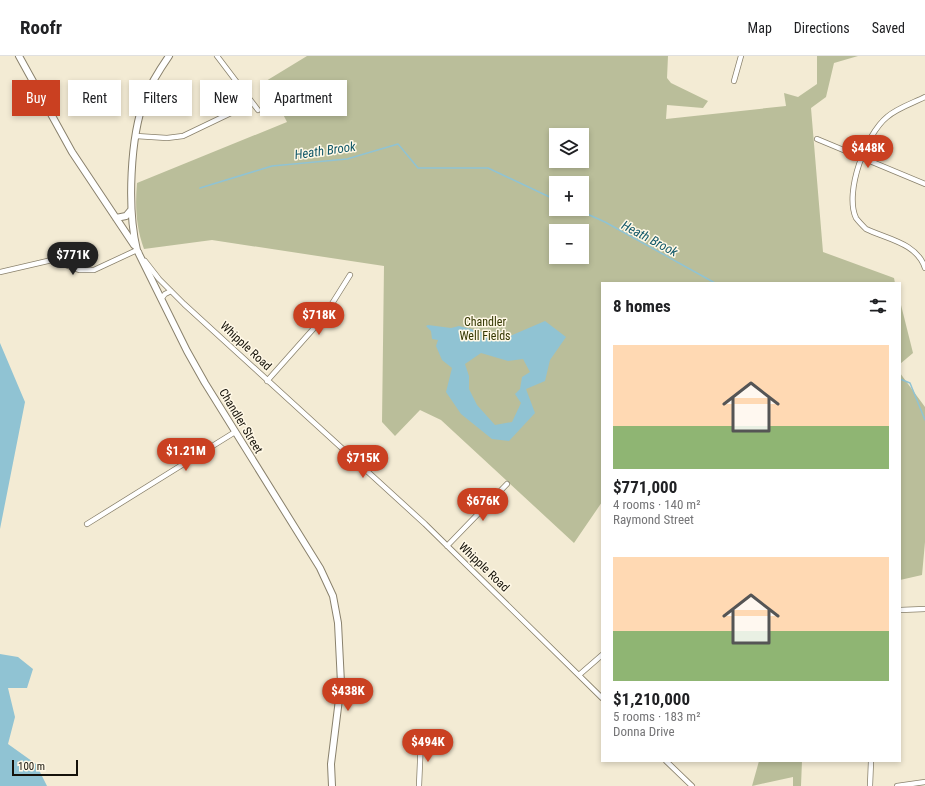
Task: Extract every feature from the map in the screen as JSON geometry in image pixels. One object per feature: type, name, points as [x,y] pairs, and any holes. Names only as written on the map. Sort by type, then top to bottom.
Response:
[{"type":"main road","name":"Whipple Road","points":[[19,56],[72,152],[137,250]]},
{"type":"main road","name":"Chandler Street","points":[[170,56],[155,77],[145,97],[139,116],[130,198],[132,231],[137,250],[187,351],[322,574],[333,596],[340,638],[341,683],[331,764],[332,786]]},
{"type":"main road","points":[[116,218],[126,216],[131,210]]},
{"type":"street","points":[[217,56],[235,80]]},
{"type":"street","points":[[734,81],[741,56]]},
{"type":"street","points":[[925,97],[888,116],[876,130],[862,157],[854,182],[856,217],[866,229],[914,250],[923,262],[925,268]]},
{"type":"street","points":[[252,102],[258,110]]},
{"type":"street","points":[[136,136],[167,138],[183,136],[226,116]]},
{"type":"street","points":[[817,138],[925,184]]},
{"type":"street","points":[[0,272],[52,260],[79,270],[94,270],[137,250]]},
{"type":"street","name":"Whipple Road","points":[[137,250],[151,270],[171,291],[447,546],[601,697]]},
{"type":"street","points":[[267,381],[323,318],[350,275]]},
{"type":"street","points":[[161,299],[165,294],[171,291]]},
{"type":"street","points":[[87,524],[128,497],[235,432]]},
{"type":"street","points":[[447,546],[507,484]]},
{"type":"street","points":[[901,610],[925,608]]},
{"type":"street","points":[[578,675],[601,656]]},
{"type":"street","points":[[419,786],[422,739]]},
{"type":"street","points":[[667,762],[692,786]]},
{"type":"street","points":[[870,786],[871,762]]},
{"type":"street","points":[[896,786],[925,782]]},
{"type":"green space","name":"Chandler Well Fields","points":[[307,56],[668,56],[667,78],[671,83],[708,101],[703,108],[667,105],[666,119],[786,106],[784,93],[798,97],[817,84],[817,56],[858,56],[834,63],[826,97],[811,108],[823,252],[894,278],[895,282],[601,282],[601,503],[574,543],[441,420],[420,410],[395,436],[382,422],[384,266],[212,240],[144,249],[139,233],[137,216],[137,183],[287,122],[284,116],[347,116],[347,80],[268,80]]},
{"type":"green space","points":[[901,305],[913,353],[901,363]]},
{"type":"green space","points":[[901,374],[925,407],[925,542],[922,575],[901,580]]},
{"type":"green space","points":[[759,762],[802,762],[801,786],[793,786],[793,777],[752,786]]},
{"type":"water","points":[[545,321],[566,337],[550,360],[545,381],[526,389],[535,413],[509,441],[492,439],[461,414],[446,392],[452,368],[442,360],[436,346],[438,340],[432,339],[431,331],[426,326],[451,328],[459,326],[486,333],[500,331],[510,336]],"holes":[[[481,353],[508,361],[523,359],[530,372],[522,377],[520,389],[515,394],[521,403],[512,422],[495,425],[477,405],[469,389],[469,376],[465,364]]]},
{"type":"water","points":[[0,343],[25,402],[0,529]]},
{"type":"water","points":[[0,654],[18,657],[33,669],[27,688],[8,688],[15,717],[8,744],[36,764],[47,786],[0,786]]},
{"type":"waterway","name":"Heath Brook","points":[[200,188],[272,166],[347,159],[398,144],[418,168],[488,168],[549,197]]},
{"type":"waterway","name":"Heath Brook","points":[[589,215],[605,222],[713,282]]},
{"type":"waterway","name":"Heath Brook","points":[[901,379],[910,383],[925,420]]}]
